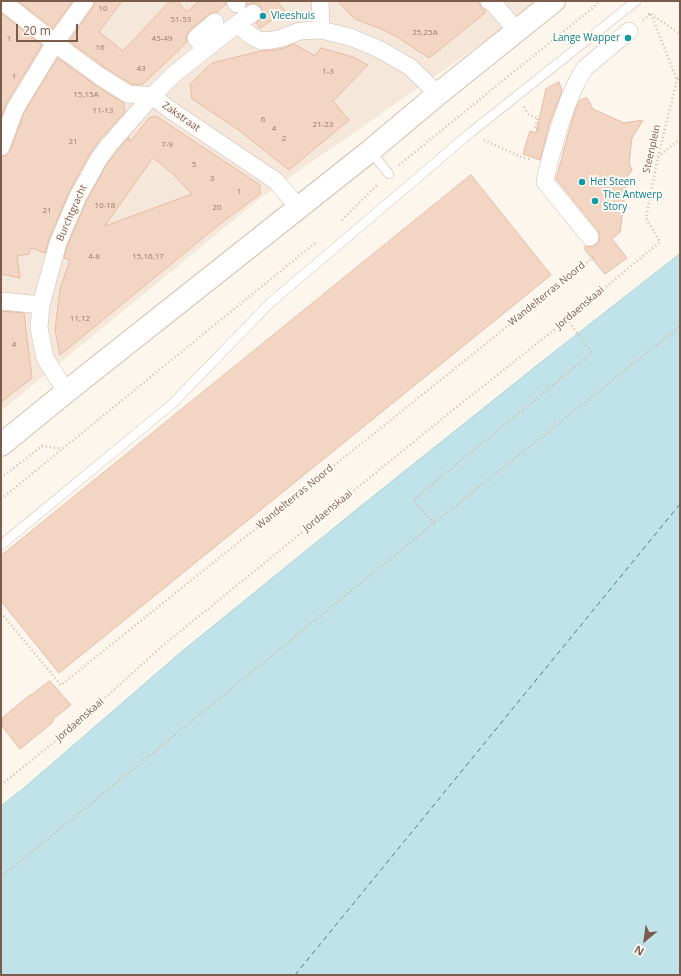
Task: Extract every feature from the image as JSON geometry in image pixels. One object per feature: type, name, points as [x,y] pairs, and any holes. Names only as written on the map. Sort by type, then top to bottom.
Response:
[{"type":"street","name":"Zakstraat","points":[[2,1],[101,77],[128,94],[152,96],[276,181],[298,207]]},
{"type":"street","points":[[1,147],[15,109],[55,43],[85,1]]},
{"type":"street","points":[[320,1],[322,30]]},
{"type":"street","points":[[489,1],[493,3],[517,31]]},
{"type":"street","points":[[1,445],[554,1]]},
{"type":"street","name":"Burchtgracht","points":[[66,392],[45,358],[39,328],[41,305],[58,243],[78,196],[98,160],[109,145],[152,96],[173,75],[253,13]]},
{"type":"street","points":[[205,49],[196,38],[215,22]]},
{"type":"street","points":[[237,24],[250,35],[261,41],[278,39],[300,31],[322,30],[350,37],[379,49],[410,67],[438,94]]},
{"type":"street","points":[[590,236],[545,182],[547,165],[568,101],[585,68],[629,31]]},
{"type":"street","points":[[1,301],[41,305]]},
{"type":"lane","points":[[1,545],[172,404],[270,303],[470,133],[636,1]]},
{"type":"lane","points":[[370,150],[389,174]]},
{"type":"path","points":[[338,224],[389,174],[601,1]]},
{"type":"path","points":[[680,34],[651,14],[677,80],[680,77]]},
{"type":"path","name":"Steenplein","points":[[660,242],[646,218],[658,157],[677,80]]},
{"type":"path","points":[[530,115],[538,118],[535,128],[537,129]]},
{"type":"path","points":[[470,133],[523,157]]},
{"type":"path","points":[[658,157],[680,140]]},
{"type":"path","points":[[1,499],[320,238]]},
{"type":"path","name":"Jordaenskaai","points":[[1,786],[74,726],[161,647],[452,410],[513,363],[660,242]]},
{"type":"path","name":"Wandelterras Noord","points":[[1,613],[61,686],[596,254]]},
{"type":"path","points":[[434,523],[425,514],[423,509],[413,500],[592,353],[567,319]]},
{"type":"path","points":[[1,877],[434,523],[680,326]]},
{"type":"path","points":[[1,478],[42,446],[62,449]]},
{"type":"shaded area","points":[[1,1],[543,1],[263,196],[1,411]]},
{"type":"water","points":[[680,254],[680,975],[1,975],[1,806],[24,788],[180,653],[540,363]]},
{"type":"building","points":[[18,1],[73,1],[53,28]]},
{"type":"building","points":[[95,1],[122,1],[99,32],[123,51],[170,1],[177,1],[187,12],[199,1],[225,1],[226,4],[217,12],[209,14],[190,30],[186,39],[187,42],[142,85],[131,84],[107,69],[69,41],[93,7]]},
{"type":"building","name":"Vleeshuis","points":[[246,1],[277,1],[285,11],[260,28],[256,23],[262,17],[263,12],[261,8],[258,4],[253,3],[247,5]]},
{"type":"building","points":[[338,1],[479,1],[481,7],[485,10],[485,13],[429,58],[397,37],[355,19]]},
{"type":"building","points":[[1,13],[42,45],[6,104],[1,118]]},
{"type":"building","points":[[294,44],[315,56],[321,48],[353,57],[368,65],[333,101],[349,120],[289,170],[240,131],[192,99],[190,84],[212,63],[261,51],[284,48]]},
{"type":"building","points":[[58,58],[95,85],[124,103],[125,112],[101,138],[89,155],[69,192],[49,239],[45,253],[31,248],[29,254],[17,256],[20,278],[1,274],[1,157],[7,155],[10,151],[24,113]]},
{"type":"building","points":[[559,82],[562,91],[549,125],[540,160],[523,154],[530,131],[536,133],[546,89]]},
{"type":"building","name":"Het Steen","points":[[587,98],[593,109],[624,123],[643,120],[632,138],[629,163],[632,170],[627,177],[620,232],[612,239],[627,258],[605,274],[585,250],[585,246],[592,247],[599,241],[600,236],[598,231],[556,179],[576,108],[580,100]]},
{"type":"building","points":[[156,116],[260,185],[260,194],[220,224],[60,355],[55,330],[60,289],[70,260],[64,258],[67,246],[87,200],[106,165],[129,137],[130,142],[149,118]],"holes":[[[153,158],[171,172],[192,194],[105,226]]]},
{"type":"building","points":[[471,175],[551,275],[59,673],[1,601],[1,556]]},
{"type":"building","points":[[1,311],[24,313],[32,378],[1,402]]},
{"type":"building","points":[[50,681],[71,705],[54,718],[52,723],[20,749],[2,726],[2,718]]},
{"type":"ferry route","points":[[295,975],[680,504]]},
{"type":"place","name":"Vleeshuis","points":[[263,16]]},
{"type":"place","name":"Lange Wapper","points":[[628,38]]},
{"type":"place","name":"Het Steen","points":[[582,182]]},
{"type":"place","name":"The Antwerp Story","points":[[595,201]]}]
